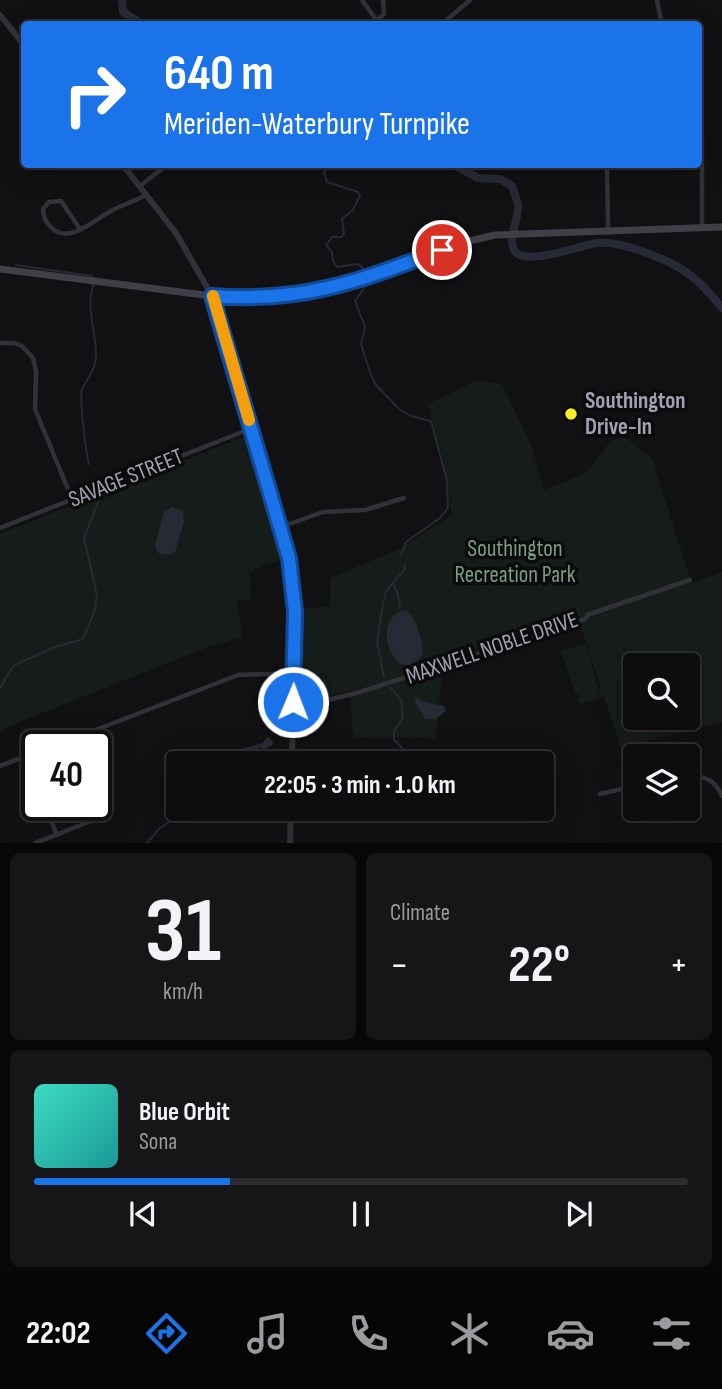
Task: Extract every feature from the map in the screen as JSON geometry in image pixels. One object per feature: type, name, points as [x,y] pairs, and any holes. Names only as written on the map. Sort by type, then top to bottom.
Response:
[{"type":"main road","points":[[0,269],[244,298],[322,290],[365,279],[456,244],[508,234],[722,227]]},
{"type":"street","points":[[362,0],[376,21]]},
{"type":"street","points":[[378,21],[384,14],[383,0]]},
{"type":"street","points":[[446,21],[470,0]]},
{"type":"street","points":[[657,0],[661,21]]},
{"type":"street","points":[[0,15],[21,41]]},
{"type":"street","points":[[125,168],[176,233],[212,296],[281,527],[293,583],[292,751]]},
{"type":"street","points":[[140,186],[163,168]]},
{"type":"street","points":[[607,168],[608,229]]},
{"type":"street","points":[[701,168],[702,227]]},
{"type":"street","points":[[80,229],[61,201],[52,201],[43,209],[46,221],[57,232],[67,234],[80,229],[146,195]]},
{"type":"street","points":[[0,344],[14,343],[22,346],[33,358],[36,365],[35,409],[72,499]]},
{"type":"street","name":"SAVAGE STREET","points":[[0,528],[251,428]]},
{"type":"street","points":[[281,527],[323,512],[365,510],[404,498]]},
{"type":"street","name":"MAXWELL NOBLE DRIVE","points":[[293,708],[357,693],[585,619],[587,615],[690,580]]},
{"type":"street","points":[[94,730],[238,675],[293,673]]},
{"type":"street","points":[[0,766],[21,758]]},
{"type":"street","points":[[700,777],[707,778],[718,786],[722,796]]},
{"type":"street","points":[[600,794],[623,789]]},
{"type":"street","points":[[51,821],[57,835]]},
{"type":"street","points":[[35,843],[92,821]]},
{"type":"street","points":[[290,843],[291,821]]},
{"type":"green space","name":"Southington Recreation Park","points":[[477,380],[502,384],[532,447],[544,490],[583,473],[610,441],[625,437],[654,460],[692,583],[722,572],[722,722],[700,728],[700,653],[623,653],[623,730],[691,730],[637,744],[623,744],[621,748],[604,697],[579,704],[580,694],[576,695],[561,651],[586,644],[598,689],[602,691],[580,624],[443,667],[436,738],[353,737],[350,691],[298,702],[300,609],[330,606],[330,578],[399,549],[452,515],[442,458],[428,404]]},
{"type":"green space","points":[[248,437],[283,559],[263,565],[250,573],[251,599],[237,601],[242,637],[208,647],[0,730],[0,534]]},
{"type":"shaded area","points":[[172,507],[183,510],[184,522],[175,552],[169,555],[158,553],[155,546],[164,512]]},
{"type":"shaded area","points":[[406,610],[416,624],[423,653],[413,663],[404,665],[390,650],[387,637],[388,625],[394,615]]},
{"type":"shaded area","points":[[416,697],[444,706],[446,711],[436,719],[425,719],[415,702]]},
{"type":"shaded area","points":[[267,737],[273,744],[264,750],[259,747],[259,751],[234,751],[263,743]]},
{"type":"waterway","points":[[122,0],[123,12],[137,21]]},
{"type":"waterway","points":[[328,168],[324,172],[327,182],[358,192],[360,196],[352,211],[342,219],[344,234],[341,237],[332,237],[326,245],[332,252],[337,267],[358,264],[365,275]]},
{"type":"waterway","points":[[459,168],[478,178],[500,179],[512,186],[518,207],[512,245],[519,255],[540,256],[597,243],[629,247],[665,260],[683,270],[722,308]]},
{"type":"waterway","points":[[16,265],[92,276]]},
{"type":"waterway","points":[[366,281],[355,301],[365,327],[361,344],[370,373],[376,385],[399,409],[411,416],[431,421],[447,481],[448,508],[440,518],[406,542],[401,555]]},
{"type":"waterway","points":[[89,464],[81,394],[96,359],[91,302],[93,285]]},
{"type":"waterway","points":[[0,688],[15,665],[52,648],[83,639],[95,610],[97,596],[84,538],[101,494]]},
{"type":"waterway","points":[[384,677],[377,642],[383,604],[386,591],[404,570],[405,565]]},
{"type":"waterway","points":[[393,583],[400,608]]},
{"type":"waterway","points":[[390,687],[401,700],[403,718],[394,731],[394,740],[405,751]]},
{"type":"waterway","points":[[147,843],[159,829],[171,821]]},
{"type":"slow traffic","points":[[213,296],[249,420]]},
{"type":"place","name":"Southington Drive-In","points":[[571,414]]},
{"type":"route","points":[[293,702],[295,612],[289,558],[212,296],[256,298],[322,290],[375,275],[442,250]]}]
